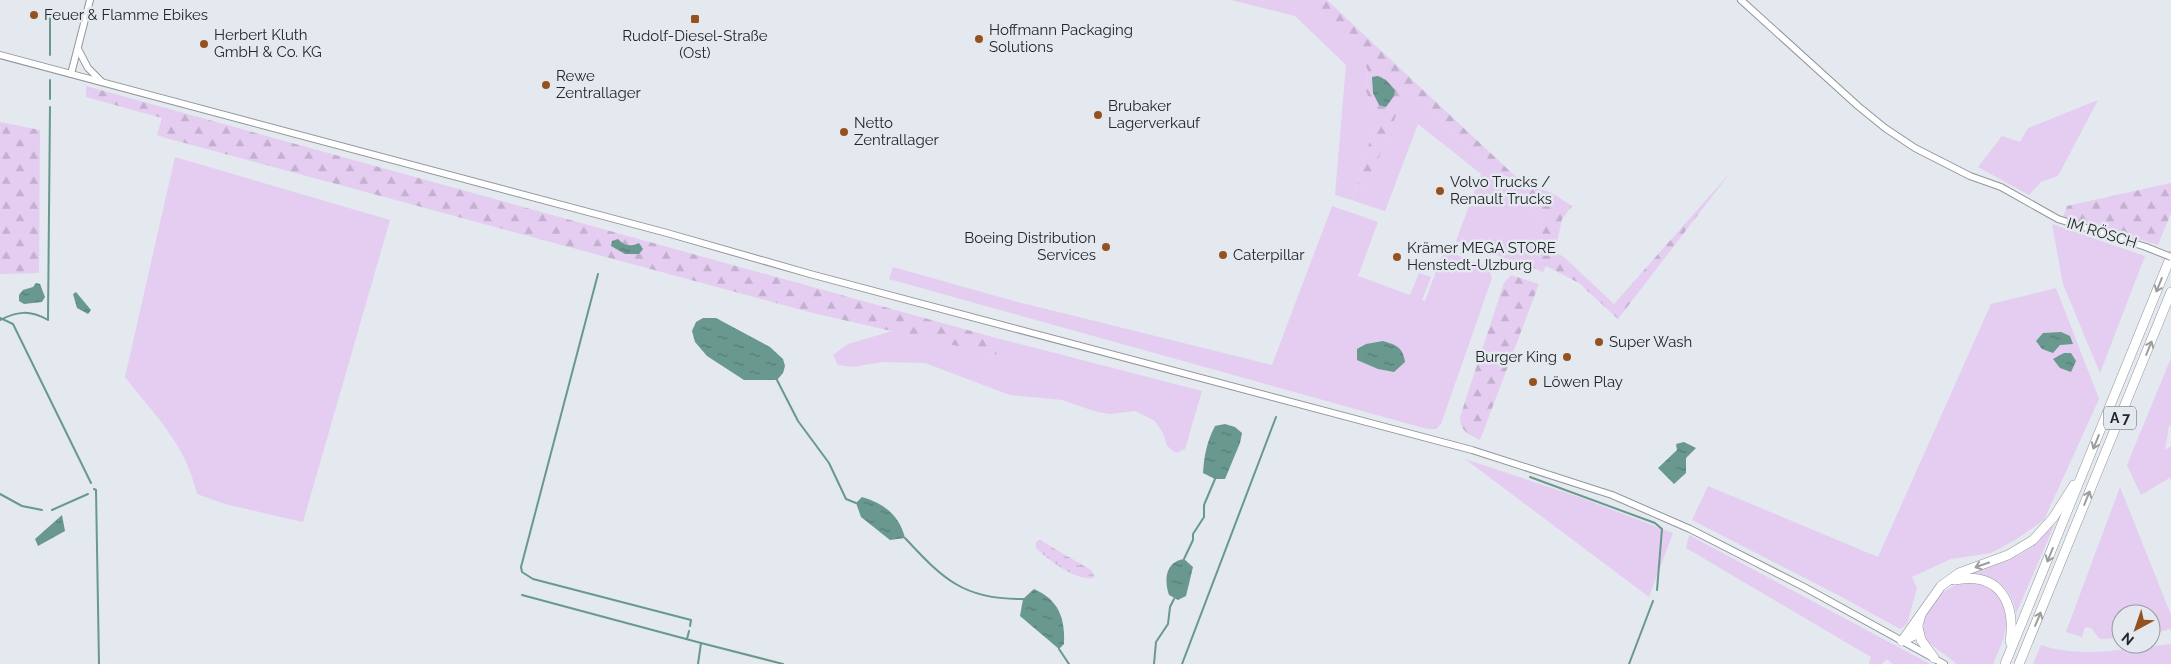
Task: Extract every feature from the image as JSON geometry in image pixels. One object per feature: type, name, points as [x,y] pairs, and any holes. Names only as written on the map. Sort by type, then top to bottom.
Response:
[{"type":"highway","name":"A 7","points":[[2006,661],[2171,256]]},
{"type":"highway","name":"A 7","points":[[2019,664],[2171,292]]},
{"type":"highway","points":[[1902,641],[1934,593],[1949,580],[1964,571],[2008,555],[2037,536],[2053,518],[2089,461]]},
{"type":"highway","points":[[1949,580],[1981,579],[1992,584],[2002,594],[2009,606],[2012,620],[2006,661]]},
{"type":"highway","points":[[1902,641],[1913,637],[1922,613]]},
{"type":"highway","points":[[1918,627],[1923,643],[1934,658]]},
{"type":"main road","points":[[70,74],[90,0]]},
{"type":"main road","name":"IM RÖSCH","points":[[1741,0],[1885,128],[1915,148],[1970,176],[2001,187],[2058,219],[2171,256]]},
{"type":"main road","points":[[78,49],[88,68],[103,82]]},
{"type":"main road","points":[[0,55],[657,231],[810,274],[1446,442],[1612,495],[1690,529],[1804,586],[1944,664]]},
{"type":"green space","points":[[1231,0],[1306,0],[1359,49],[1368,71],[1366,91],[1377,117],[1352,200],[1335,195],[1346,65],[1295,16]]},
{"type":"green space","points":[[1306,0],[1327,0],[1530,190],[1541,189],[1547,191],[1572,206],[1562,219],[1555,252],[1564,257],[1614,304],[1730,173],[1618,319],[1579,283],[1546,266],[1543,272],[1531,267],[1541,242],[1542,229],[1530,205],[1407,89],[1360,203],[1352,200],[1377,117],[1366,91],[1368,71],[1359,49]]},
{"type":"green space","points":[[86,86],[1000,339],[996,355],[813,313],[166,138],[157,135],[162,118],[86,97]]},
{"type":"green space","points":[[1407,89],[1530,205],[1542,229],[1541,242],[1531,267],[1456,241],[1481,174],[1418,124],[1385,211],[1360,203]]},
{"type":"green space","points":[[2098,100],[2058,176],[2041,182],[2029,195],[1978,167],[2002,136],[2020,142],[2028,128]]},
{"type":"green space","points":[[0,122],[40,130],[39,273],[0,274]]},
{"type":"green space","points":[[175,157],[390,220],[303,522],[225,504],[197,494],[192,476],[177,445],[125,377]]},
{"type":"green space","points":[[2171,183],[2171,213],[2158,245],[2063,217],[2067,206]]},
{"type":"green space","points":[[1332,206],[1378,222],[1358,276],[1410,295],[1419,273],[1431,277],[1422,300],[1425,301],[1444,250],[1488,267],[1492,278],[1441,424],[1436,429],[1427,429],[889,279],[893,267],[1014,301],[1272,365]]},
{"type":"green space","points":[[2052,224],[2145,256],[2100,373],[2063,284]]},
{"type":"green space","points":[[1511,275],[1539,284],[1480,440],[1463,429],[1460,417],[1504,283]]},
{"type":"green space","points":[[2056,288],[2099,399],[2044,520],[2015,540],[1991,553],[1951,559],[1912,577],[1917,588],[1907,624],[1900,629],[1692,520],[1708,486],[1878,557],[1991,304]]},
{"type":"green space","points":[[892,331],[996,355],[1000,339],[1202,391],[1185,449],[1176,453],[1167,446],[1163,433],[1155,421],[1135,411],[1110,414],[1097,412],[1062,400],[1010,395],[925,363],[882,362],[853,367],[838,365],[833,355],[848,344]]},
{"type":"green space","points":[[2171,358],[2171,426],[2169,426],[2165,450],[2171,446],[2171,477],[2141,495],[2127,465]]},
{"type":"green space","points":[[1465,459],[1579,497],[1673,533],[1649,597]]},
{"type":"green space","points":[[2120,487],[2171,615],[2171,629],[2161,632],[2161,604],[2111,604],[2111,638],[2100,639],[2091,628],[2085,627],[2082,637],[2066,632]]},
{"type":"green space","points":[[2056,521],[2016,614],[2015,606],[2008,592],[1989,577],[1973,574],[1974,571],[2001,563],[2020,554],[2037,541]]},
{"type":"green space","points":[[1689,535],[1930,664],[1893,664],[1887,659],[1882,664],[1869,664],[1871,657],[1686,548]]},
{"type":"green space","points":[[1040,540],[1091,570],[1095,577],[1081,577],[1055,564],[1036,548],[1036,542]]},
{"type":"green space","points":[[1973,580],[1992,587],[2005,604],[2007,624],[2005,634],[1993,664],[1957,664],[1924,639],[1923,627],[1925,617],[1935,599],[1952,587]]},
{"type":"green space","points":[[2171,644],[2171,664],[2033,664],[2041,645],[2072,651],[2111,651],[2111,654],[2161,654],[2161,645]]},
{"type":"water","points":[[1378,76],[1386,80],[1395,90],[1394,96],[1386,107],[1379,105],[1373,93],[1372,77]]},
{"type":"water","points":[[618,239],[628,245],[639,243],[643,249],[639,254],[625,254],[611,246],[612,241]]},
{"type":"water","points":[[36,283],[40,284],[45,297],[42,302],[24,304],[19,301],[19,295],[23,290],[33,287]]},
{"type":"water","points":[[76,292],[91,310],[88,314],[77,308],[73,294]]},
{"type":"water","points":[[703,318],[716,318],[770,347],[783,359],[785,366],[783,373],[777,380],[744,380],[707,356],[695,342],[692,331],[696,322]]},
{"type":"water","points":[[2061,332],[2070,336],[2073,344],[2060,345],[2053,353],[2042,349],[2036,341],[2043,333]]},
{"type":"water","points":[[1383,341],[1398,347],[1403,353],[1405,362],[1394,372],[1378,369],[1357,360],[1357,349],[1366,344]]},
{"type":"water","points":[[2064,353],[2071,353],[2076,361],[2071,372],[2060,368],[2053,359]]},
{"type":"water","points":[[1225,424],[1235,427],[1242,433],[1240,443],[1225,479],[1215,479],[1203,473],[1205,455],[1215,426]]},
{"type":"water","points":[[1684,442],[1696,448],[1686,458],[1686,473],[1674,484],[1658,468],[1677,450],[1676,444]]},
{"type":"water","points":[[862,497],[878,503],[890,512],[899,523],[905,538],[890,540],[861,517],[856,503]]},
{"type":"water","points":[[62,515],[65,531],[38,546],[35,539]]},
{"type":"water","points":[[1184,559],[1193,567],[1186,596],[1178,600],[1169,595],[1167,578],[1173,564]]},
{"type":"water","points":[[1034,589],[1043,593],[1055,604],[1062,618],[1064,644],[1059,649],[1020,616],[1023,599]]},
{"type":"waterway","points":[[50,10],[50,55]]},
{"type":"waterway","points":[[50,80],[50,99]]},
{"type":"waterway","points":[[0,320],[18,313],[30,313],[48,320],[50,107]]},
{"type":"waterway","points":[[598,274],[521,567],[522,572],[533,579],[691,620],[690,626]]},
{"type":"waterway","points":[[0,318],[13,324],[91,483]]},
{"type":"waterway","points":[[777,380],[798,421],[829,463],[846,499],[856,503]]},
{"type":"waterway","points":[[1182,664],[1276,417]]},
{"type":"waterway","points":[[1530,477],[1655,523],[1662,529],[1657,590]]},
{"type":"waterway","points":[[1184,559],[1193,540],[1193,534],[1204,517],[1204,505],[1215,479]]},
{"type":"waterway","points":[[94,489],[96,490],[99,664]]},
{"type":"waterway","points":[[0,494],[22,506],[42,510]]},
{"type":"waterway","points":[[52,510],[88,494]]},
{"type":"waterway","points":[[905,538],[943,576],[956,584],[985,596],[1023,599]]},
{"type":"waterway","points":[[522,595],[701,643],[698,664]]},
{"type":"waterway","points":[[1154,664],[1156,642],[1168,624],[1170,607],[1174,599]]},
{"type":"waterway","points":[[1629,664],[1653,601]]},
{"type":"waterway","points":[[687,639],[689,631]]},
{"type":"waterway","points":[[701,643],[783,664]]},
{"type":"waterway","points":[[1059,649],[1069,664]]},
{"type":"place","name":"Feuer & Flamme Ebikes","points":[[34,15]]},
{"type":"place","name":"Rudolf-Diesel-Straße (Ost)","points":[[695,19]]},
{"type":"place","name":"Hoffmann Packaging Solutions","points":[[979,39]]},
{"type":"place","name":"Herbert Kluth GmbH & Co. KG","points":[[204,44]]},
{"type":"place","name":"Rewe Zentrallager","points":[[546,85]]},
{"type":"place","name":"Brubaker Lagerverkauf","points":[[1098,115]]},
{"type":"place","name":"Netto Zentrallager","points":[[844,132]]},
{"type":"place","name":"Volvo Trucks / Renault Trucks","points":[[1440,191]]},
{"type":"place","name":"Boeing Distribution Services","points":[[1106,247]]},
{"type":"place","name":"Caterpillar","points":[[1223,255]]},
{"type":"place","name":"Krämer MEGA STORE Henstedt-Ulzburg","points":[[1397,257]]},
{"type":"place","name":"Super Wash","points":[[1599,342]]},
{"type":"place","name":"Burger King","points":[[1567,357]]},
{"type":"place","name":"Löwen Play","points":[[1533,382]]}]
